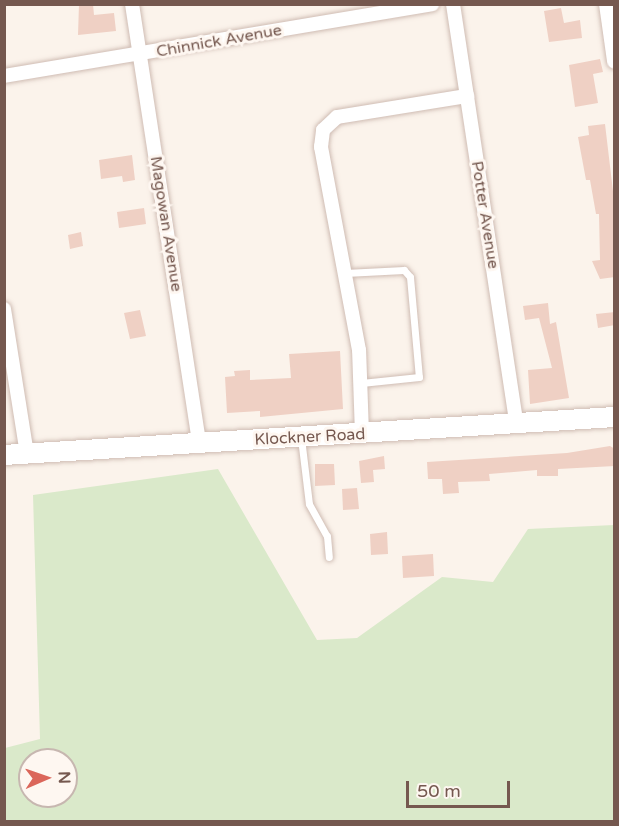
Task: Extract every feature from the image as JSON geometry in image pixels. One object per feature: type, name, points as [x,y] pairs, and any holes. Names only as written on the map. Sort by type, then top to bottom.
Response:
[{"type":"main road","name":"Klockner Road","points":[[4,455],[517,425],[615,417]]},
{"type":"street","name":"Magowan Avenue","points":[[132,4],[199,444]]},
{"type":"street","name":"Chinnick Avenue","points":[[4,76],[140,55],[432,4]]},
{"type":"street","name":"Potter Avenue","points":[[453,4],[517,425]]},
{"type":"street","points":[[606,4],[615,61]]},
{"type":"street","points":[[362,434],[361,383],[320,139],[329,122],[337,117],[467,96]]},
{"type":"street","points":[[4,309],[27,454]]},
{"type":"lane","points":[[344,273],[404,270],[410,277],[419,376],[361,383]]},
{"type":"lane","points":[[301,438],[309,504],[327,536],[329,557]]},
{"type":"green space","points":[[218,469],[317,640],[357,638],[442,577],[493,582],[528,529],[614,525],[614,821],[5,821],[5,748],[40,739],[33,495]]},
{"type":"building","points":[[79,4],[93,4],[94,15],[114,13],[116,31],[78,35]]},
{"type":"building","points":[[561,8],[564,23],[580,20],[582,38],[549,42],[544,11]]},
{"type":"building","points":[[600,59],[603,72],[593,74],[598,103],[575,107],[569,65]]},
{"type":"building","points":[[605,124],[615,208],[615,277],[600,279],[592,261],[600,260],[599,214],[596,214],[590,180],[586,180],[578,137],[589,135],[588,126]]},
{"type":"building","points":[[132,155],[135,180],[123,182],[122,176],[101,179],[99,160]]},
{"type":"building","points":[[144,208],[146,224],[119,228],[117,212]]},
{"type":"building","points":[[81,232],[83,246],[70,249],[68,235]]},
{"type":"building","points":[[548,303],[550,324],[556,322],[569,398],[530,404],[528,370],[552,368],[539,318],[525,320],[523,306]]},
{"type":"building","points":[[140,310],[146,336],[130,339],[124,313]]},
{"type":"building","points":[[615,312],[615,325],[598,328],[596,314]]},
{"type":"building","points":[[340,351],[343,409],[260,417],[260,411],[227,413],[225,377],[235,376],[234,371],[250,370],[250,380],[291,378],[289,354]]},
{"type":"building","points":[[610,446],[615,449],[615,466],[558,469],[558,476],[537,476],[537,470],[489,474],[490,481],[458,482],[459,493],[443,494],[442,479],[428,479],[427,462],[567,453]]},
{"type":"building","points":[[384,456],[385,469],[373,470],[374,482],[361,483],[359,461]]},
{"type":"building","points":[[315,464],[334,464],[335,485],[315,486]]},
{"type":"building","points":[[357,488],[359,509],[343,510],[342,489]]},
{"type":"building","points":[[387,532],[388,554],[371,555],[370,534]]},
{"type":"building","points":[[433,554],[434,576],[403,578],[402,556]]}]
